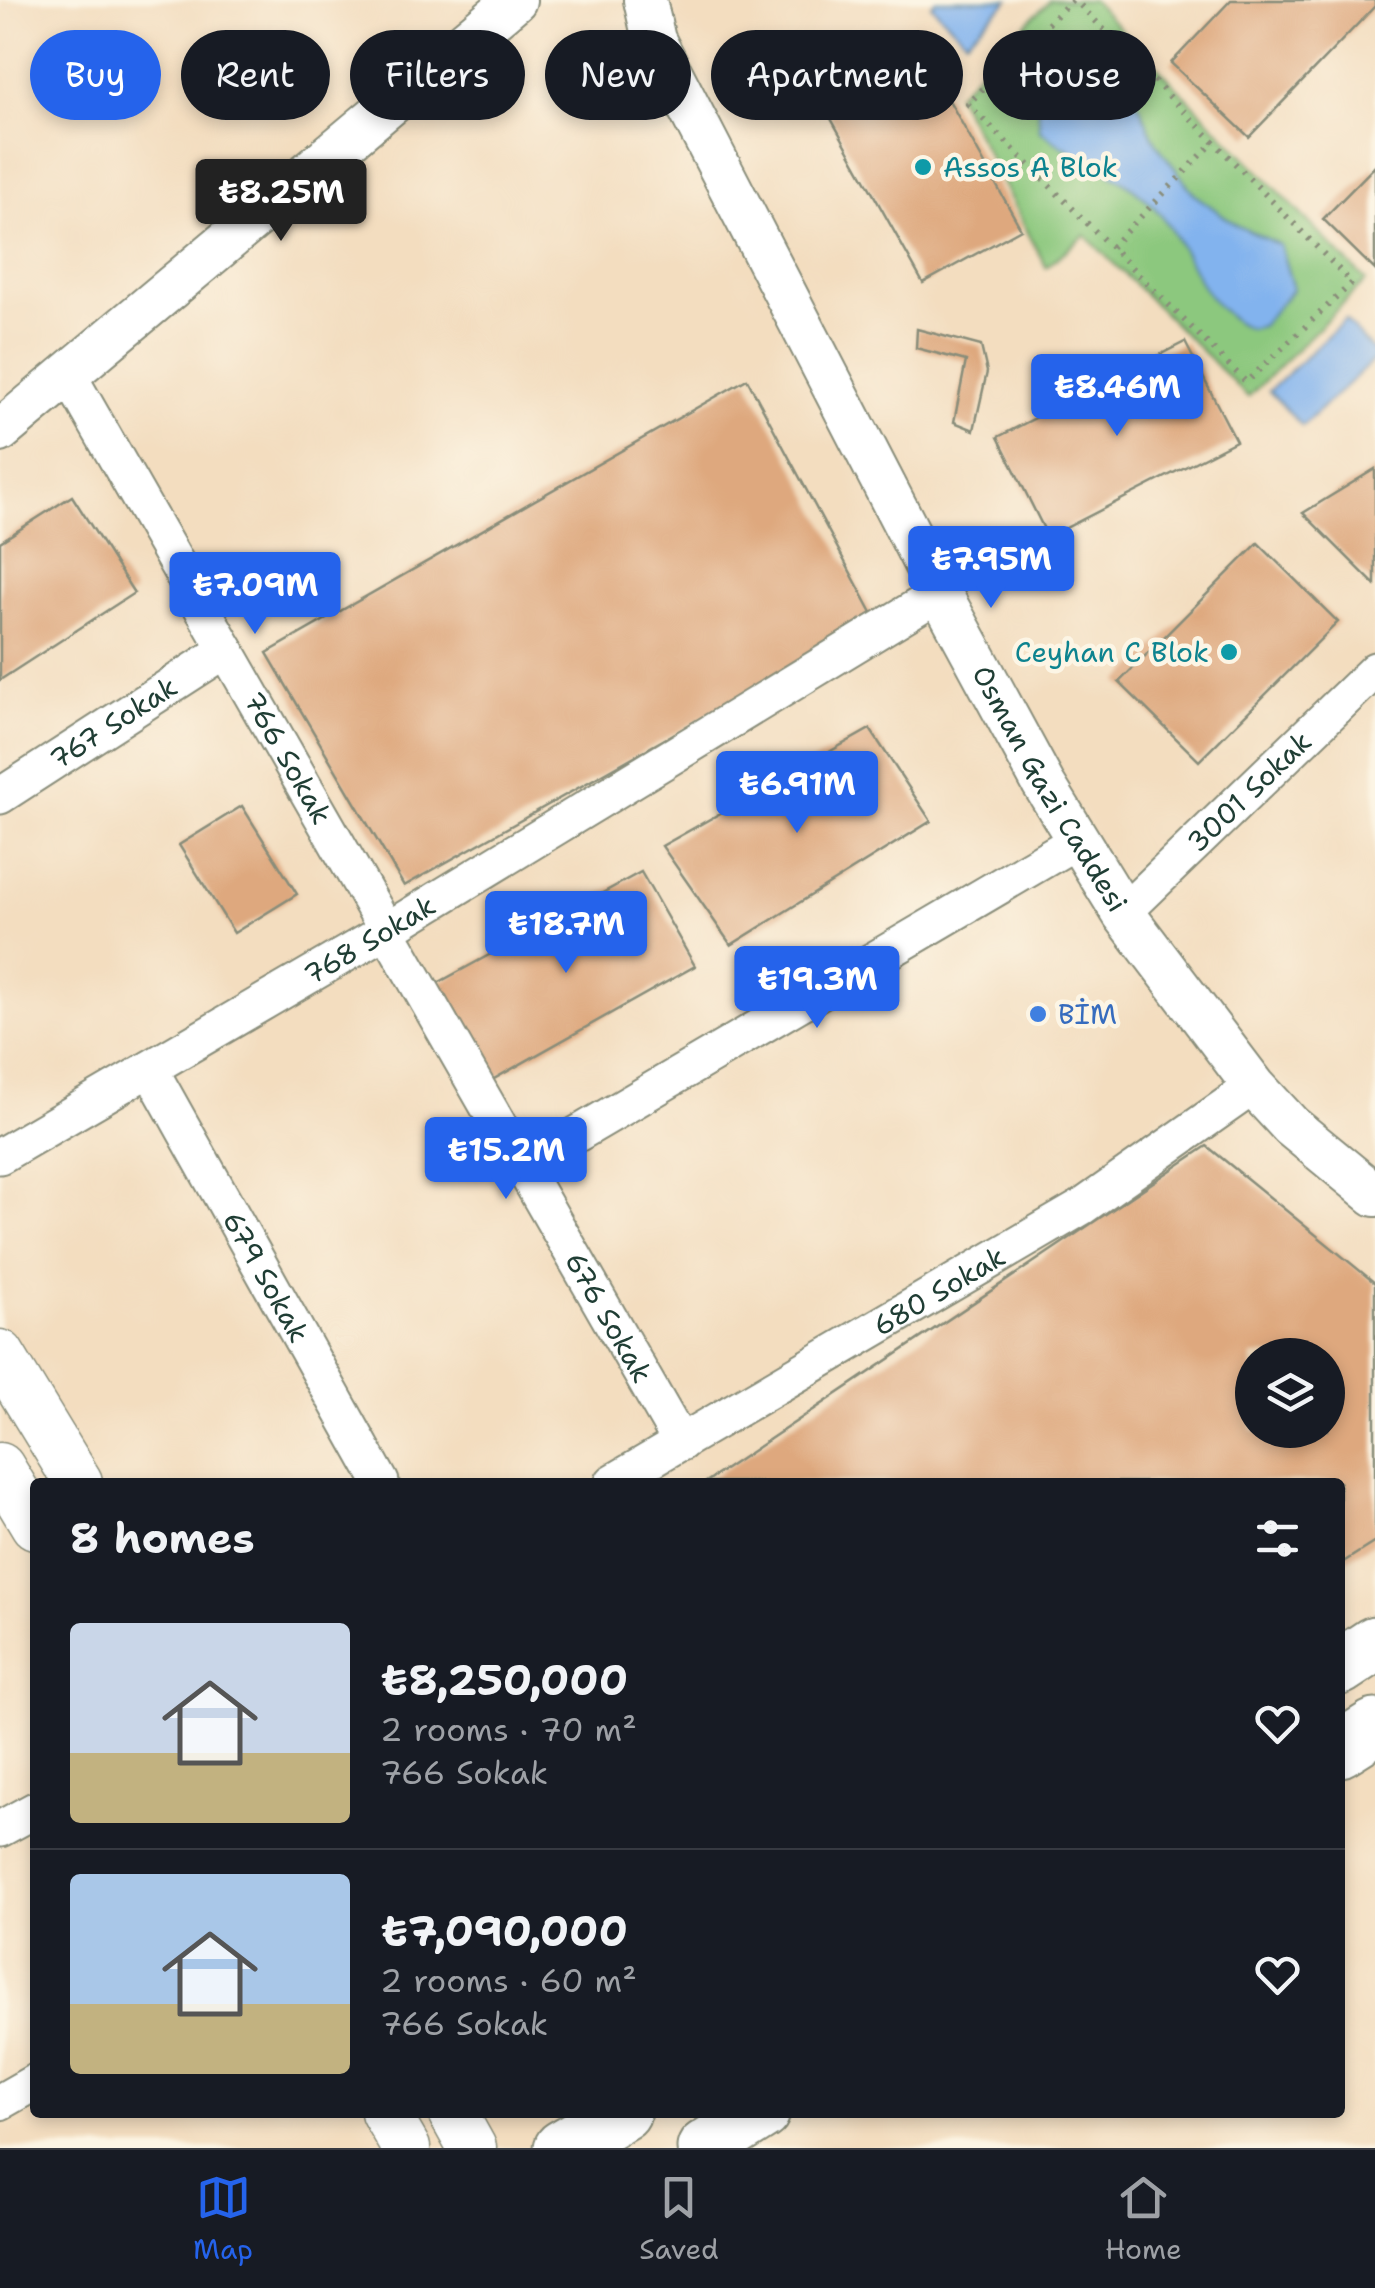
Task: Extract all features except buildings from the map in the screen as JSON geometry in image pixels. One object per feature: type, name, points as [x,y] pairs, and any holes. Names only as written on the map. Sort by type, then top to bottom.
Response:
[{"type":"main road","points":[[0,1354],[76,1478]]},
{"type":"main road","points":[[0,1466],[30,1517]]},
{"type":"main road","points":[[1345,1664],[1375,1644]]},
{"type":"main road","points":[[1345,1746],[1375,1727]]},
{"type":"main road","points":[[388,2118],[406,2148]]},
{"type":"main road","points":[[455,2118],[472,2148]]},
{"type":"main road","points":[[562,2148],[613,2118]]},
{"type":"main road","points":[[706,2148],[753,2118]]},
{"type":"street","points":[[0,431],[515,0]]},
{"type":"street","name":"Osman Gazi Caddesi","points":[[646,0],[654,40],[940,593],[1078,840],[1123,913],[1254,1086],[1291,1126],[1375,1196]]},
{"type":"street","name":"766 Sokak","points":[[69,376],[387,930]]},
{"type":"street","name":"768 Sokak","points":[[0,1156],[387,930],[940,593]]},
{"type":"street","name":"767 Sokak","points":[[0,796],[226,650]]},
{"type":"street","name":"3001 Sokak","points":[[1123,913],[1375,670]]},
{"type":"street","points":[[523,1166],[1078,840]]},
{"type":"street","name":"676 Sokak","points":[[387,930],[681,1442]]},
{"type":"street","name":"679 Sokak","points":[[150,1069],[380,1478]]},
{"type":"street","name":"680 Sokak","points":[[620,1478],[1082,1207],[1254,1086]]},
{"type":"street","points":[[0,1829],[30,1813]]},
{"type":"street","points":[[0,2102],[30,2085]]},
{"type":"path","points":[[1074,0],[1214,142],[1352,283],[1246,382],[968,104],[1074,0]]},
{"type":"path","points":[[1111,247],[1214,142]]},
{"type":"green space","points":[[1050,0],[1092,0],[1121,30],[1020,30]]},
{"type":"green space","points":[[1156,66],[1366,281],[1248,397],[1085,235],[1046,267],[963,107],[963,87],[983,67],[983,120],[1156,120]]},
{"type":"water","points":[[936,0],[1009,0],[966,40],[963,30],[956,30],[931,5]]},
{"type":"water","points":[[1039,120],[1146,120],[1156,143],[1195,195],[1238,226],[1280,245],[1293,289],[1261,326],[1249,329],[1207,293],[1171,230],[1147,200],[1040,130]]},
{"type":"water","points":[[1345,320],[1375,353],[1375,359],[1302,426],[1269,391]]},
{"type":"place","name":"Assos A Blok","points":[[923,167]]},
{"type":"place","name":"Ceyhan C Blok","points":[[1229,652]]},
{"type":"place","name":"BİM","points":[[1038,1014]]}]
